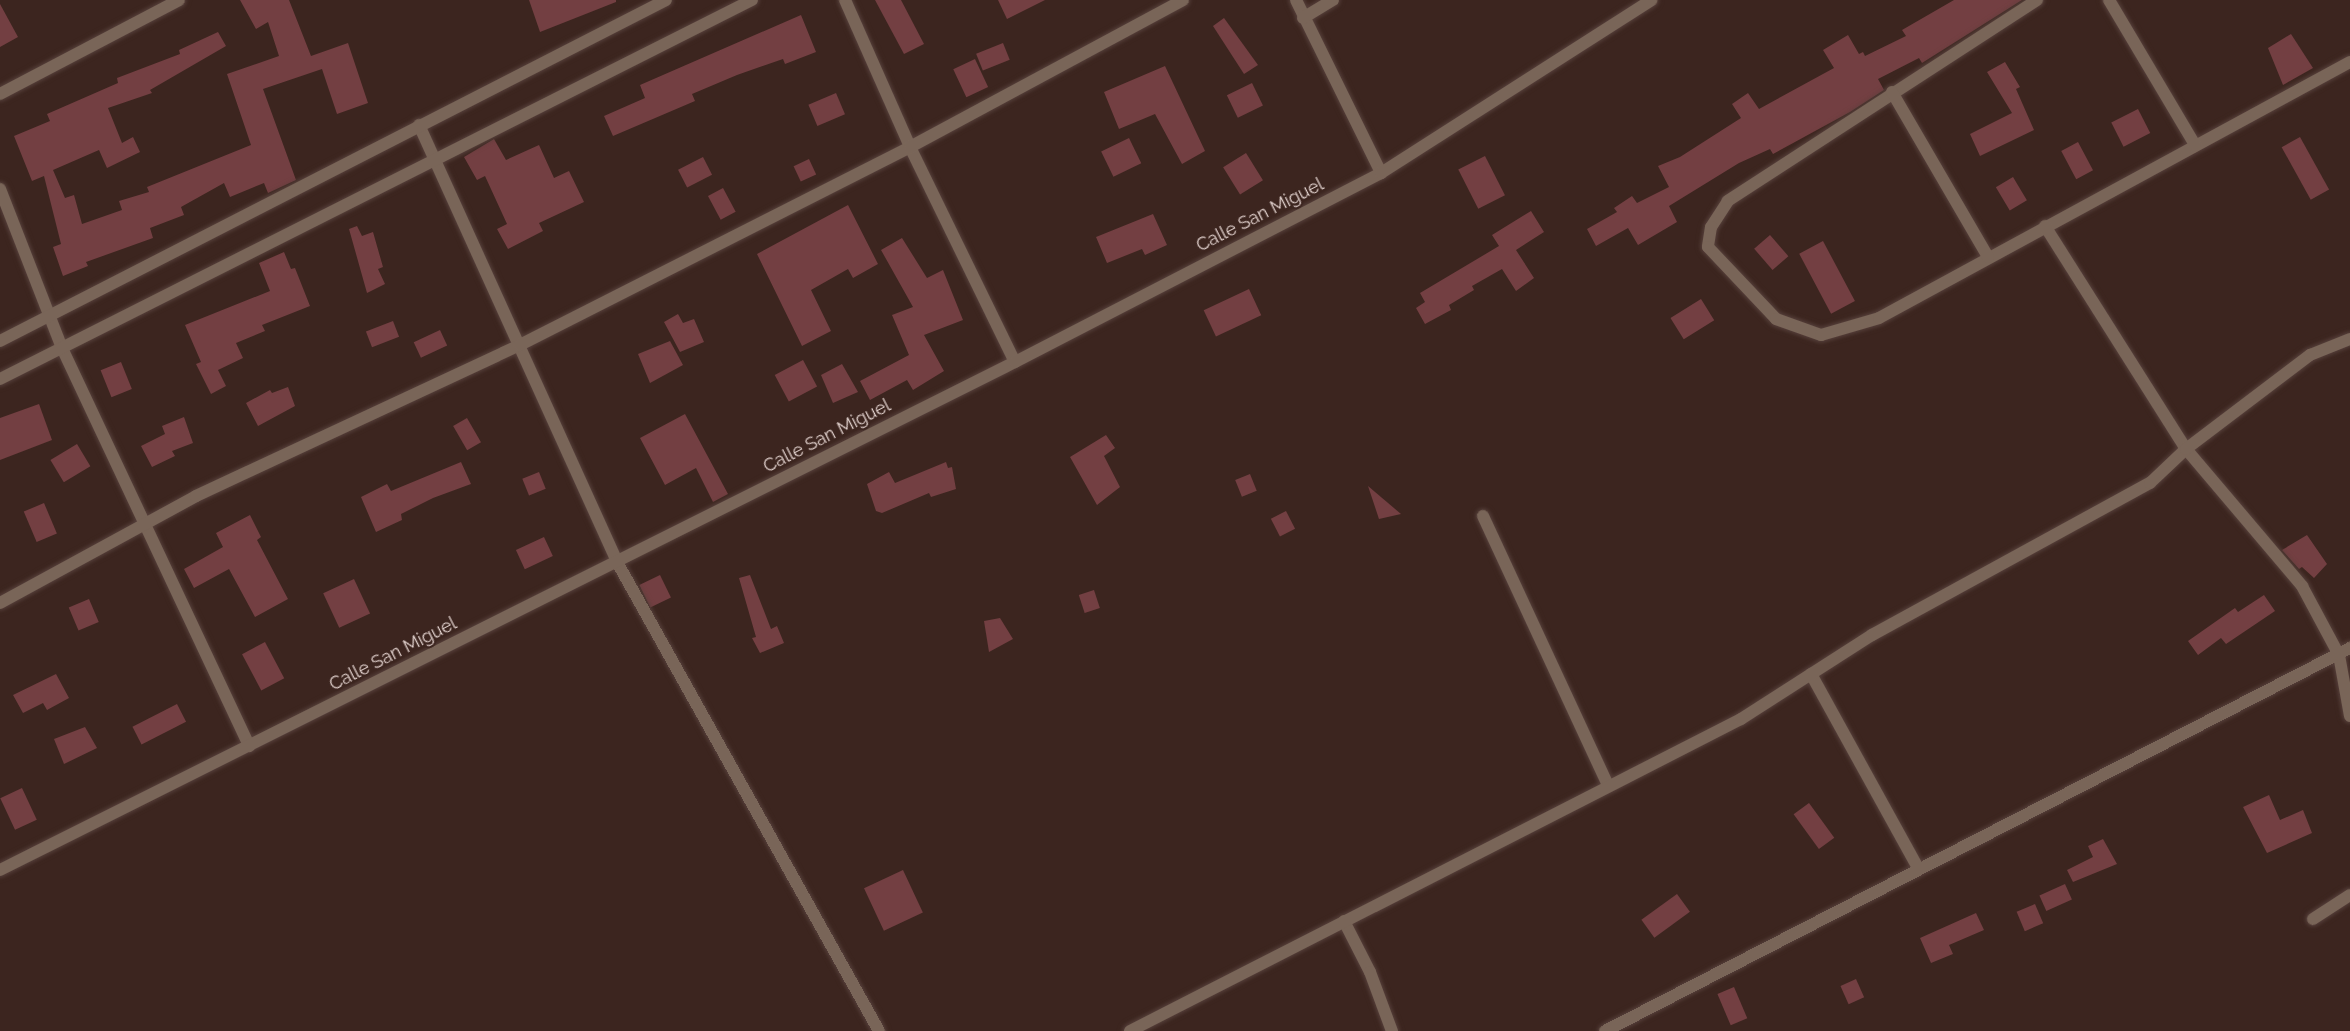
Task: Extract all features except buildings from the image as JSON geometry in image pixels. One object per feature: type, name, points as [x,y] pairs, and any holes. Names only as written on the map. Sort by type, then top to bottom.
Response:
[{"type":"street","points":[[0,94],[179,0]]},
{"type":"street","points":[[0,341],[666,0]]},
{"type":"street","points":[[0,379],[752,0]]},
{"type":"street","points":[[845,0],[910,147],[1015,362]]},
{"type":"street","points":[[0,603],[196,496],[520,345],[910,147],[1183,0]]},
{"type":"street","points":[[1296,0],[1381,173]]},
{"type":"street","points":[[1303,18],[1333,0]]},
{"type":"street","name":"Calle San Miguel","points":[[0,870],[1015,362],[1381,173],[1651,0]]},
{"type":"street","points":[[2037,0],[1892,92],[1728,201],[1711,227],[1708,247],[1776,318],[1821,334],[1878,318],[2350,62]]},
{"type":"street","points":[[2109,0],[2195,145]]},
{"type":"street","points":[[1892,92],[1988,257]]},
{"type":"street","points":[[419,125],[617,562],[879,1031]]},
{"type":"street","points":[[0,189],[62,348],[147,523],[249,746]]},
{"type":"street","points":[[2045,226],[2186,449],[2302,586],[2345,652],[2350,716]]},
{"type":"street","points":[[1131,1031],[1608,785],[1741,719],[1872,634],[2150,483],[2186,449],[2310,355],[2350,339]]},
{"type":"street","points":[[1483,516],[1608,785]]},
{"type":"street","points":[[1605,1031],[1918,868],[2345,652]]},
{"type":"street","points":[[1811,674],[1918,868]]},
{"type":"street","points":[[2313,919],[2350,895]]},
{"type":"street","points":[[1344,921],[1370,972],[1392,1031]]}]
